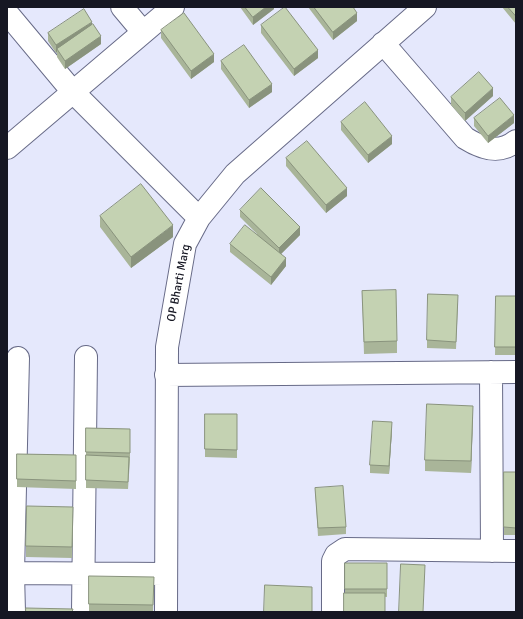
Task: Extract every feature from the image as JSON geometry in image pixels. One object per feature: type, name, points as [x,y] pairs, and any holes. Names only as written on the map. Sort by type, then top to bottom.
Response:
[{"type":"street","points":[[122,7],[143,32]]},
{"type":"street","points":[[7,148],[172,7]]},
{"type":"street","name":"OP Bharti Marg","points":[[166,612],[167,347],[185,244],[199,218],[235,174],[425,7]]},
{"type":"street","points":[[7,12],[73,92],[199,218]]},
{"type":"street","points":[[383,43],[465,138],[480,147],[497,150],[509,147],[516,142]]},
{"type":"street","points":[[14,612],[10,573],[18,358]]},
{"type":"street","points":[[84,612],[83,573],[86,358]]},
{"type":"street","points":[[491,372],[492,551]]},
{"type":"street","points":[[166,375],[516,372]]},
{"type":"street","points":[[333,612],[333,561],[336,555],[345,549],[516,551]]},
{"type":"street","points":[[10,573],[166,574]]},
{"type":"building","points":[[245,7],[266,7],[253,17]]},
{"type":"building","points":[[285,7],[318,50],[294,69],[261,25]]},
{"type":"building","points":[[314,7],[353,7],[357,13],[333,32]]},
{"type":"building","points":[[508,7],[516,7],[516,16]]},
{"type":"building","points":[[84,9],[92,22],[56,45],[48,33]]},
{"type":"building","points":[[184,13],[214,54],[191,71],[161,30]]},
{"type":"building","points":[[93,24],[101,36],[65,61],[57,49]]},
{"type":"building","points":[[244,45],[272,84],[249,100],[221,61]]},
{"type":"building","points":[[479,72],[493,88],[465,113],[451,97]]},
{"type":"building","points":[[500,98],[514,115],[488,136],[474,118]]},
{"type":"building","points":[[365,102],[392,136],[368,155],[341,122]]},
{"type":"building","points":[[307,141],[347,188],[326,205],[286,158]]},
{"type":"building","points":[[141,184],[173,225],[131,257],[100,216]]},
{"type":"building","points":[[261,188],[300,227],[279,248],[240,210]]},
{"type":"building","points":[[245,225],[286,258],[271,277],[230,244]]},
{"type":"building","points":[[396,290],[397,341],[364,342],[362,291]]},
{"type":"building","points":[[428,294],[458,295],[456,342],[427,340]]},
{"type":"building","points":[[496,296],[516,296],[516,347],[495,347]]},
{"type":"building","points":[[427,404],[473,406],[471,461],[425,460]]},
{"type":"building","points":[[205,414],[237,414],[237,450],[205,449]]},
{"type":"building","points":[[373,421],[392,422],[389,466],[370,465]]},
{"type":"building","points":[[86,428],[130,429],[130,453],[86,452]]},
{"type":"building","points":[[17,454],[76,455],[76,481],[17,479]]},
{"type":"building","points":[[86,455],[129,457],[128,482],[86,480]]},
{"type":"building","points":[[504,472],[516,472],[516,528],[504,527]]},
{"type":"building","points":[[343,486],[346,527],[318,528],[315,488]]},
{"type":"building","points":[[27,506],[73,507],[72,547],[26,546]]},
{"type":"building","points":[[345,563],[387,563],[387,589],[345,589]]},
{"type":"building","points":[[401,564],[425,565],[423,612],[399,612]]},
{"type":"building","points":[[89,576],[154,577],[153,605],[89,604]]},
{"type":"building","points":[[265,585],[312,587],[312,612],[264,612]]},
{"type":"building","points":[[344,593],[385,593],[385,612],[344,612]]},
{"type":"building","points":[[26,608],[73,609],[72,612],[26,612]]}]
